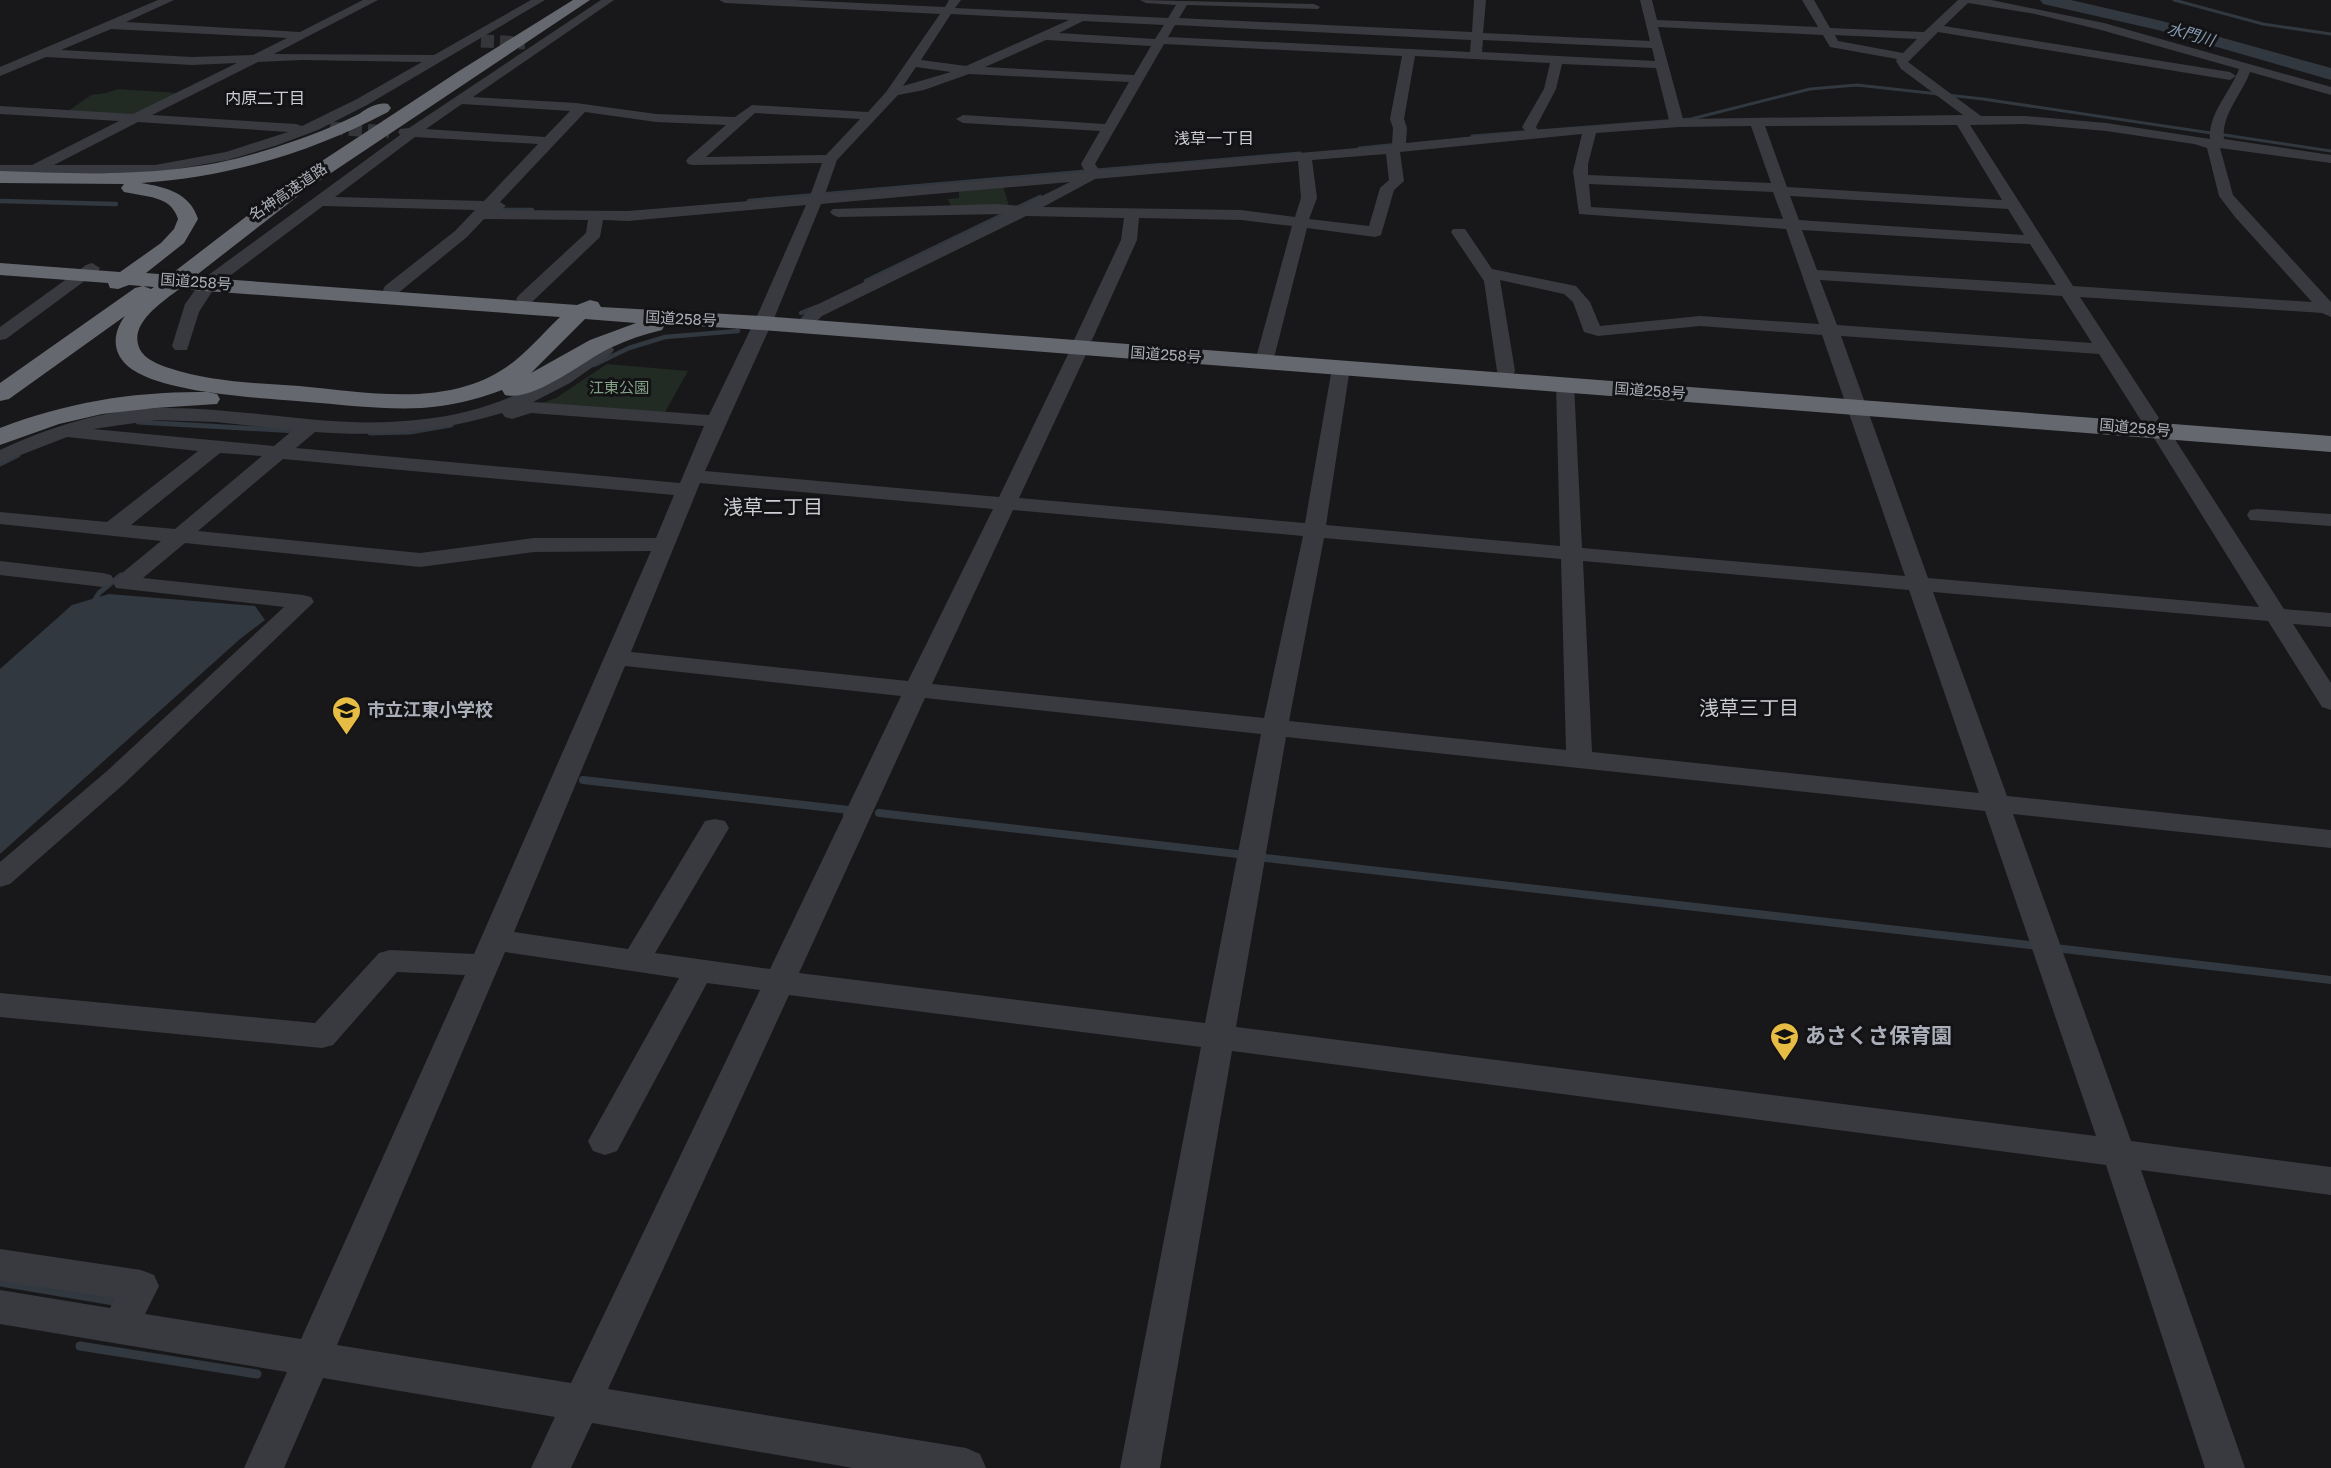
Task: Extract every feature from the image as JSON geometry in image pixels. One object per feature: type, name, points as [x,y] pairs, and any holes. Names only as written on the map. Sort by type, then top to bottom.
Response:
[{"type":"highway","points":[[0,177],[117,179],[157,177],[205,171],[273,154],[318,138],[376,112],[565,0]]},
{"type":"highway","name":"名神高速道路","points":[[239,210],[418,92],[565,0]]},
{"type":"highway","name":"名神高速道路","points":[[174,262],[306,180],[465,74],[583,0]]},
{"type":"highway","points":[[0,184],[128,188],[158,193],[176,200],[187,212],[186,226],[170,244],[174,262]]},
{"type":"highway","points":[[0,372],[116,295],[174,262],[202,236]]},
{"type":"highway","name":"国道258号","points":[[0,261],[88,271],[472,304],[764,320],[1081,344],[1506,371],[1853,402]]},
{"type":"highway","points":[[0,394],[116,295],[174,262]]},
{"type":"highway","points":[[116,295],[174,262]]},
{"type":"highway","name":"国道258号","points":[[0,268],[88,271],[116,295],[213,281],[391,290],[525,299],[593,310],[701,320],[809,320],[1341,368],[2154,424],[2331,432]]},
{"type":"highway","points":[[116,295],[135,316],[127,328],[125,347],[129,355],[148,370],[191,381],[252,390],[413,402],[450,398],[502,380],[526,365],[593,310],[606,320],[595,351]]},
{"type":"highway","points":[[472,304],[507,312],[529,323],[535,330],[537,344],[526,365]]},
{"type":"highway","points":[[0,436],[67,414],[153,399],[218,399],[401,414],[449,409],[521,388],[595,351],[627,331],[701,320]]},
{"type":"highway","points":[[0,372],[42,338]]},
{"type":"highway","name":"国道258号","points":[[2154,424],[2331,444]]},
{"type":"street","points":[[3,69],[168,0]]},
{"type":"street","points":[[35,169],[372,0]]},
{"type":"street","points":[[0,169],[147,169],[228,156],[313,127],[539,0]]},
{"type":"street","points":[[182,346],[185,324],[202,290],[213,281],[411,132],[608,0]]},
{"type":"street","points":[[725,0],[951,5],[1083,18],[1658,45]]},
{"type":"street","points":[[1057,16],[1070,0]]},
{"type":"street","points":[[1146,0],[1316,4],[1307,28]]},
{"type":"street","points":[[1475,56],[1480,0]]},
{"type":"street","points":[[1639,0],[1646,0],[1677,121]]},
{"type":"street","points":[[1808,0],[1834,45],[1906,57]]},
{"type":"street","points":[[1964,0],[1902,61],[1905,66],[1944,95],[1969,119],[1970,138],[2331,702]]},
{"type":"street","points":[[1971,0],[2103,27],[2246,72]]},
{"type":"street","points":[[1092,172],[1088,164],[1183,1]]},
{"type":"street","points":[[264,1468],[617,658],[716,421],[764,320],[830,159],[893,92],[951,5]]},
{"type":"street","points":[[893,92],[919,87],[968,70],[1083,18]]},
{"type":"street","points":[[1651,23],[1930,32],[2246,72],[2331,92]]},
{"type":"street","points":[[110,25],[301,35]]},
{"type":"street","points":[[1042,36],[1662,65]]},
{"type":"street","points":[[467,40],[481,41]]},
{"type":"street","points":[[525,43],[541,44]]},
{"type":"street","points":[[45,53],[192,61],[302,56],[434,60]]},
{"type":"street","points":[[814,200],[930,212],[1016,210],[1206,213],[1375,232],[1387,188],[1397,181],[1397,146],[1400,128],[1397,119],[1409,53]]},
{"type":"street","points":[[1531,132],[1550,89],[1557,60]]},
{"type":"street","points":[[912,63],[968,70],[1137,79]]},
{"type":"street","points":[[2246,72],[2223,113],[2215,139],[2220,180],[2226,196],[2240,214],[2330,309]]},
{"type":"street","points":[[458,100],[583,108],[657,118],[738,121]]},
{"type":"street","points":[[391,290],[461,234],[583,108]]},
{"type":"street","points":[[830,159],[693,161],[752,109],[871,116]]},
{"type":"street","points":[[0,110],[330,128]]},
{"type":"street","points":[[963,119],[1110,128]]},
{"type":"street","points":[[322,201],[596,216],[814,200],[1092,172],[1305,157],[1531,132],[1677,121],[2025,120],[2215,139],[2331,159]]},
{"type":"street","points":[[1754,122],[1758,126],[2119,1155],[2225,1468]]},
{"type":"street","points":[[1589,129],[1590,135],[1579,162],[1584,211],[2036,240]]},
{"type":"street","points":[[389,132],[549,141]]},
{"type":"street","points":[[1266,354],[1309,198],[1305,157]]},
{"type":"street","points":[[809,320],[816,312],[1016,210],[1063,192],[1092,172]]},
{"type":"street","points":[[1581,179],[1780,189],[2014,205]]},
{"type":"street","points":[[482,210],[646,212]]},
{"type":"street","points":[[551,1468],[1081,344],[1129,240],[1132,213]]},
{"type":"street","points":[[525,299],[594,234],[596,216]]},
{"type":"street","points":[[1459,232],[1477,262],[1492,280],[1506,371]]},
{"type":"street","points":[[0,335],[88,271]]},
{"type":"street","points":[[1488,273],[1576,293],[1586,311],[1590,328],[1598,331],[1700,321],[2105,349]]},
{"type":"street","points":[[1809,274],[2330,309]]},
{"type":"street","points":[[0,457],[110,419],[157,414],[307,429],[395,428],[476,415],[523,399],[557,383],[595,351]]},
{"type":"street","points":[[1140,1468],[1275,727],[1315,529],[1341,368]]},
{"type":"street","points":[[1564,384],[1579,758]]},
{"type":"street","points":[[476,415],[480,423],[529,407],[716,421]]},
{"type":"street","points":[[0,877],[116,777],[303,602],[124,583],[173,535],[273,452],[307,429]]},
{"type":"street","points":[[74,433],[273,452],[689,483],[1005,503],[2331,620]]},
{"type":"street","points":[[112,529],[215,447]]},
{"type":"street","points":[[2258,515],[2331,520]]},
{"type":"street","points":[[0,518],[420,560],[534,545],[665,544]]},
{"type":"street","points":[[0,568],[103,580]]},
{"type":"street","points":[[617,658],[2331,839]]},
{"type":"street","points":[[636,960],[715,828]]},
{"type":"street","points":[[0,1005],[322,1036],[390,961],[488,952],[636,960],[779,982],[1608,1085],[2119,1155],[2331,1181]]},
{"type":"street","points":[[604,1141],[699,969]]},
{"type":"street","points":[[0,1265],[141,1286],[119,1327]]},
{"type":"street","points":[[0,1307],[310,1360],[582,1402],[966,1468]]},
{"type":"green space","points":[[118,89],[178,93],[131,116],[68,111],[91,95]]},
{"type":"green space","points":[[1003,186],[1009,206],[952,209],[948,199],[959,198],[959,190]]},
{"type":"green space","name":"江東公園","points":[[607,364],[688,371],[664,414],[539,404],[556,398]]},
{"type":"shaded area","points":[[109,594],[255,606],[265,620],[240,639],[0,854],[0,669],[72,605]]},
{"type":"waterway","name":"水門川","points":[[2049,0],[2162,26],[2331,74]]},
{"type":"waterway","points":[[2174,0],[2263,24],[2331,34]]},
{"type":"waterway","points":[[1472,136],[1691,119],[1810,89],[1857,85],[1983,99],[2331,151]]},
{"type":"waterway","points":[[1359,148],[1399,144]]},
{"type":"waterway","points":[[1146,166],[1300,153]]},
{"type":"waterway","points":[[749,201],[1163,165]]},
{"type":"waterway","points":[[866,281],[1040,197]]},
{"type":"waterway","points":[[0,201],[116,204]]},
{"type":"waterway","points":[[495,210],[532,210]]},
{"type":"waterway","points":[[801,313],[816,307]]},
{"type":"waterway","points":[[594,365],[629,348],[665,337],[738,331]]},
{"type":"waterway","points":[[138,422],[296,431]]},
{"type":"waterway","points":[[370,433],[410,432],[451,425]]},
{"type":"waterway","points":[[0,464],[18,455]]},
{"type":"waterway","points":[[91,606],[99,593],[121,575]]},
{"type":"waterway","points":[[583,780],[849,810],[847,815]]},
{"type":"waterway","points":[[879,813],[1246,855]]},
{"type":"waterway","points":[[1257,857],[2038,946]]},
{"type":"waterway","points":[[2055,948],[2331,980]]},
{"type":"waterway","points":[[0,1282],[114,1301]]},
{"type":"waterway","points":[[80,1346],[257,1374]]},
{"type":"tunnel","points":[[481,41],[525,43]]},
{"type":"tunnel","points":[[330,128],[389,132]]},
{"type":"place","name":"市立江東小学校","points":[[346,736]]},
{"type":"place","name":"あさくさ保育園","points":[[1784,1062]]},
{"type":"district","name":"内原二丁目","points":[[265,98]]},
{"type":"district","name":"浅草一丁目","points":[[1214,138]]},
{"type":"district","name":"浅草二丁目","points":[[773,507]]},
{"type":"district","name":"浅草三丁目","points":[[1749,708]]}]
